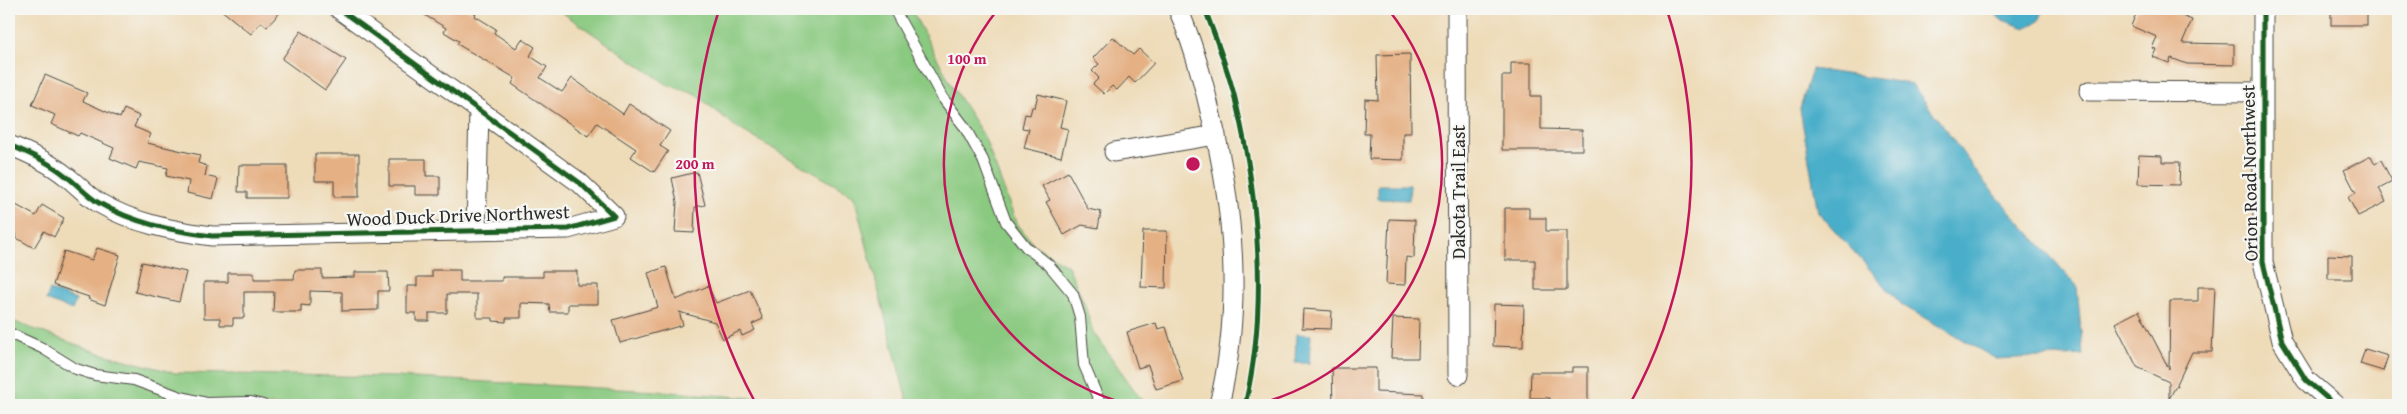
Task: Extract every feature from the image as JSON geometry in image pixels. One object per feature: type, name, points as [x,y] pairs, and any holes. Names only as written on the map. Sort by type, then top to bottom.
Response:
[{"type":"street","name":"Wood Duck Drive Northwest","points":[[9,145],[33,155],[65,175],[98,202],[136,219],[176,231],[212,236],[568,229],[614,216],[580,183],[339,9]]},
{"type":"street","points":[[1178,9],[1203,80],[1227,185],[1234,283],[1228,371],[1219,405]]},
{"type":"street","name":"Dakota Trail East","points":[[1457,9],[1458,375]]},
{"type":"street","name":"Orion Road Northwest","points":[[2264,9],[2262,92],[2263,262],[2271,302],[2286,349],[2306,380],[2335,405]]},
{"type":"street","points":[[2089,91],[2262,92]]},
{"type":"street","points":[[476,230],[479,110]]},
{"type":"street","points":[[1114,152],[1216,136]]},
{"type":"lane","points":[[894,9],[942,98],[964,126],[983,160],[1006,222],[1026,246],[1049,265],[1073,294],[1080,317],[1084,365],[1101,405]]},
{"type":"lane","points":[[9,333],[42,348],[76,369],[96,375],[134,380],[207,404],[251,402],[263,405]]},
{"type":"green space","points":[[557,9],[911,9],[953,88],[984,136],[1016,222],[1034,245],[1068,266],[1084,303],[1093,332],[1145,405],[908,405],[854,196],[736,127],[694,93],[668,85]]},
{"type":"green space","points":[[9,320],[99,353],[175,373],[395,377],[655,391],[852,405],[9,405]]},
{"type":"water","points":[[1991,9],[2044,9],[2039,21],[2025,28],[2000,19]]},
{"type":"water","points":[[1812,69],[1912,84],[1984,182],[2077,286],[2083,355],[1996,359],[1902,305],[1818,212],[1800,109]]},
{"type":"water","points":[[1378,185],[1410,185],[1409,200],[1378,199]]},
{"type":"water","points":[[50,290],[76,300],[72,310],[46,300]]},
{"type":"water","points":[[1296,334],[1311,335],[1309,363],[1295,363]]},
{"type":"building","points":[[220,9],[283,9],[267,27],[261,22],[251,34]]},
{"type":"building","points":[[415,9],[468,9],[476,14],[475,16],[496,29],[494,33],[516,48],[522,39],[535,47],[530,56],[547,67],[540,78],[562,92],[572,78],[623,114],[629,104],[670,131],[660,146],[668,151],[654,172],[631,157],[636,149],[597,123],[588,136],[512,84],[515,78],[457,44],[459,41],[444,32],[446,28]]},
{"type":"building","points":[[2138,9],[2164,9],[2192,20],[2182,43],[2234,44],[2234,65],[2187,64],[2171,58],[2169,63],[2153,57],[2156,49],[2152,48],[2157,37],[2131,26]]},
{"type":"building","points":[[2331,9],[2367,9],[2367,25],[2331,25]]},
{"type":"building","points":[[301,31],[346,60],[325,90],[282,59]]},
{"type":"building","points":[[1113,37],[1133,55],[1139,49],[1154,63],[1135,83],[1129,77],[1117,90],[1112,86],[1104,94],[1093,84],[1099,78],[1092,71],[1099,64],[1093,58]]},
{"type":"building","points":[[1410,54],[1411,133],[1403,133],[1403,160],[1369,159],[1370,134],[1364,134],[1365,99],[1378,100],[1377,55]]},
{"type":"building","points":[[1511,63],[1531,63],[1531,96],[1541,96],[1541,129],[1582,130],[1582,150],[1502,150],[1502,76],[1511,76]]},
{"type":"building","points":[[45,75],[87,93],[83,101],[120,118],[124,109],[139,116],[134,127],[151,134],[147,143],[200,155],[198,163],[207,166],[205,176],[218,179],[213,199],[187,193],[189,181],[166,176],[168,168],[139,162],[136,169],[110,158],[114,148],[80,133],[78,136],[51,124],[55,115],[32,105]]},
{"type":"building","points":[[1038,94],[1066,101],[1060,127],[1068,129],[1061,157],[1024,148],[1029,129],[1022,128],[1025,114],[1030,115],[1032,107],[1035,107]]},
{"type":"building","points":[[315,154],[359,154],[359,197],[334,197],[334,181],[315,181]]},
{"type":"building","points":[[2139,155],[2162,156],[2162,162],[2180,162],[2179,185],[2138,184]]},
{"type":"building","points":[[2371,156],[2375,164],[2381,160],[2392,181],[2379,188],[2386,202],[2358,216],[2348,197],[2356,193],[2344,170]]},
{"type":"building","points":[[389,159],[426,159],[426,176],[440,176],[440,195],[415,195],[415,186],[389,186]]},
{"type":"building","points":[[239,165],[287,165],[287,198],[247,198],[247,192],[238,192]]},
{"type":"building","points":[[697,172],[705,205],[695,207],[694,233],[675,232],[677,202],[672,178]]},
{"type":"building","points":[[1068,172],[1088,209],[1101,212],[1098,228],[1082,225],[1064,235],[1046,202],[1050,200],[1042,186]]},
{"type":"building","points":[[16,205],[36,216],[42,205],[64,218],[54,237],[44,231],[34,248],[15,237],[16,235],[9,231],[9,218]]},
{"type":"building","points":[[1505,208],[1529,208],[1529,218],[1546,218],[1546,231],[1567,231],[1567,290],[1535,290],[1535,260],[1505,260]]},
{"type":"building","points":[[1389,219],[1415,220],[1414,258],[1406,257],[1405,285],[1386,284]]},
{"type":"building","points":[[1143,231],[1167,231],[1166,288],[1141,287]]},
{"type":"building","points":[[97,248],[120,255],[105,305],[88,299],[89,297],[53,285],[64,251],[92,260]]},
{"type":"building","points":[[2328,255],[2352,256],[2352,279],[2328,279]]},
{"type":"building","points":[[142,262],[186,272],[179,302],[135,292]]},
{"type":"building","points":[[666,267],[676,300],[708,286],[716,303],[750,290],[763,319],[752,324],[755,330],[742,336],[740,331],[723,339],[715,322],[679,312],[683,325],[620,343],[613,320],[658,307],[648,273]]},
{"type":"building","points":[[295,270],[322,270],[322,278],[355,277],[355,272],[388,272],[389,291],[378,291],[378,310],[342,311],[342,292],[310,291],[310,306],[301,305],[301,312],[273,312],[274,292],[244,292],[244,318],[233,318],[233,325],[220,325],[220,318],[204,318],[204,282],[228,282],[228,273],[254,273],[254,279],[294,279]]},
{"type":"building","points":[[432,270],[460,270],[460,281],[502,281],[502,277],[543,277],[543,271],[577,271],[577,285],[598,285],[598,304],[568,304],[568,312],[550,312],[549,304],[521,303],[521,318],[506,318],[506,322],[493,321],[493,318],[477,318],[477,294],[447,294],[447,313],[429,313],[429,321],[416,321],[416,313],[407,313],[407,286],[417,286],[417,277],[432,277]]},
{"type":"building","points":[[2198,287],[2215,287],[2212,352],[2192,352],[2177,384],[2178,387],[2176,386],[2169,399],[2169,382],[2137,367],[2115,323],[2139,311],[2169,369],[2170,301],[2198,301]]},
{"type":"building","points":[[1494,304],[1524,305],[1523,347],[1493,346]]},
{"type":"building","points":[[1303,309],[1332,311],[1331,329],[1302,328]]},
{"type":"building","points":[[1393,318],[1419,319],[1418,358],[1391,358]]},
{"type":"building","points":[[1156,323],[1158,329],[1166,327],[1183,381],[1156,389],[1148,365],[1138,368],[1127,332]]},
{"type":"building","points":[[2365,349],[2388,356],[2383,371],[2360,364]]},
{"type":"building","points":[[1572,367],[1588,367],[1588,405],[1550,405],[1550,398],[1530,398],[1531,372],[1572,372]]},
{"type":"building","points":[[1332,368],[1376,368],[1376,392],[1423,394],[1423,405],[1333,405]]},
{"type":"cycle path","points":[[9,145],[53,166],[95,200],[112,210],[154,225],[212,236],[568,229],[614,216],[580,183],[339,9]]},
{"type":"cycle path","points":[[1205,9],[1233,91],[1244,140],[1255,215],[1258,254],[1257,331],[1245,405]]},
{"type":"cycle path","points":[[2263,9],[2263,262],[2282,341],[2306,380],[2335,405]]}]
